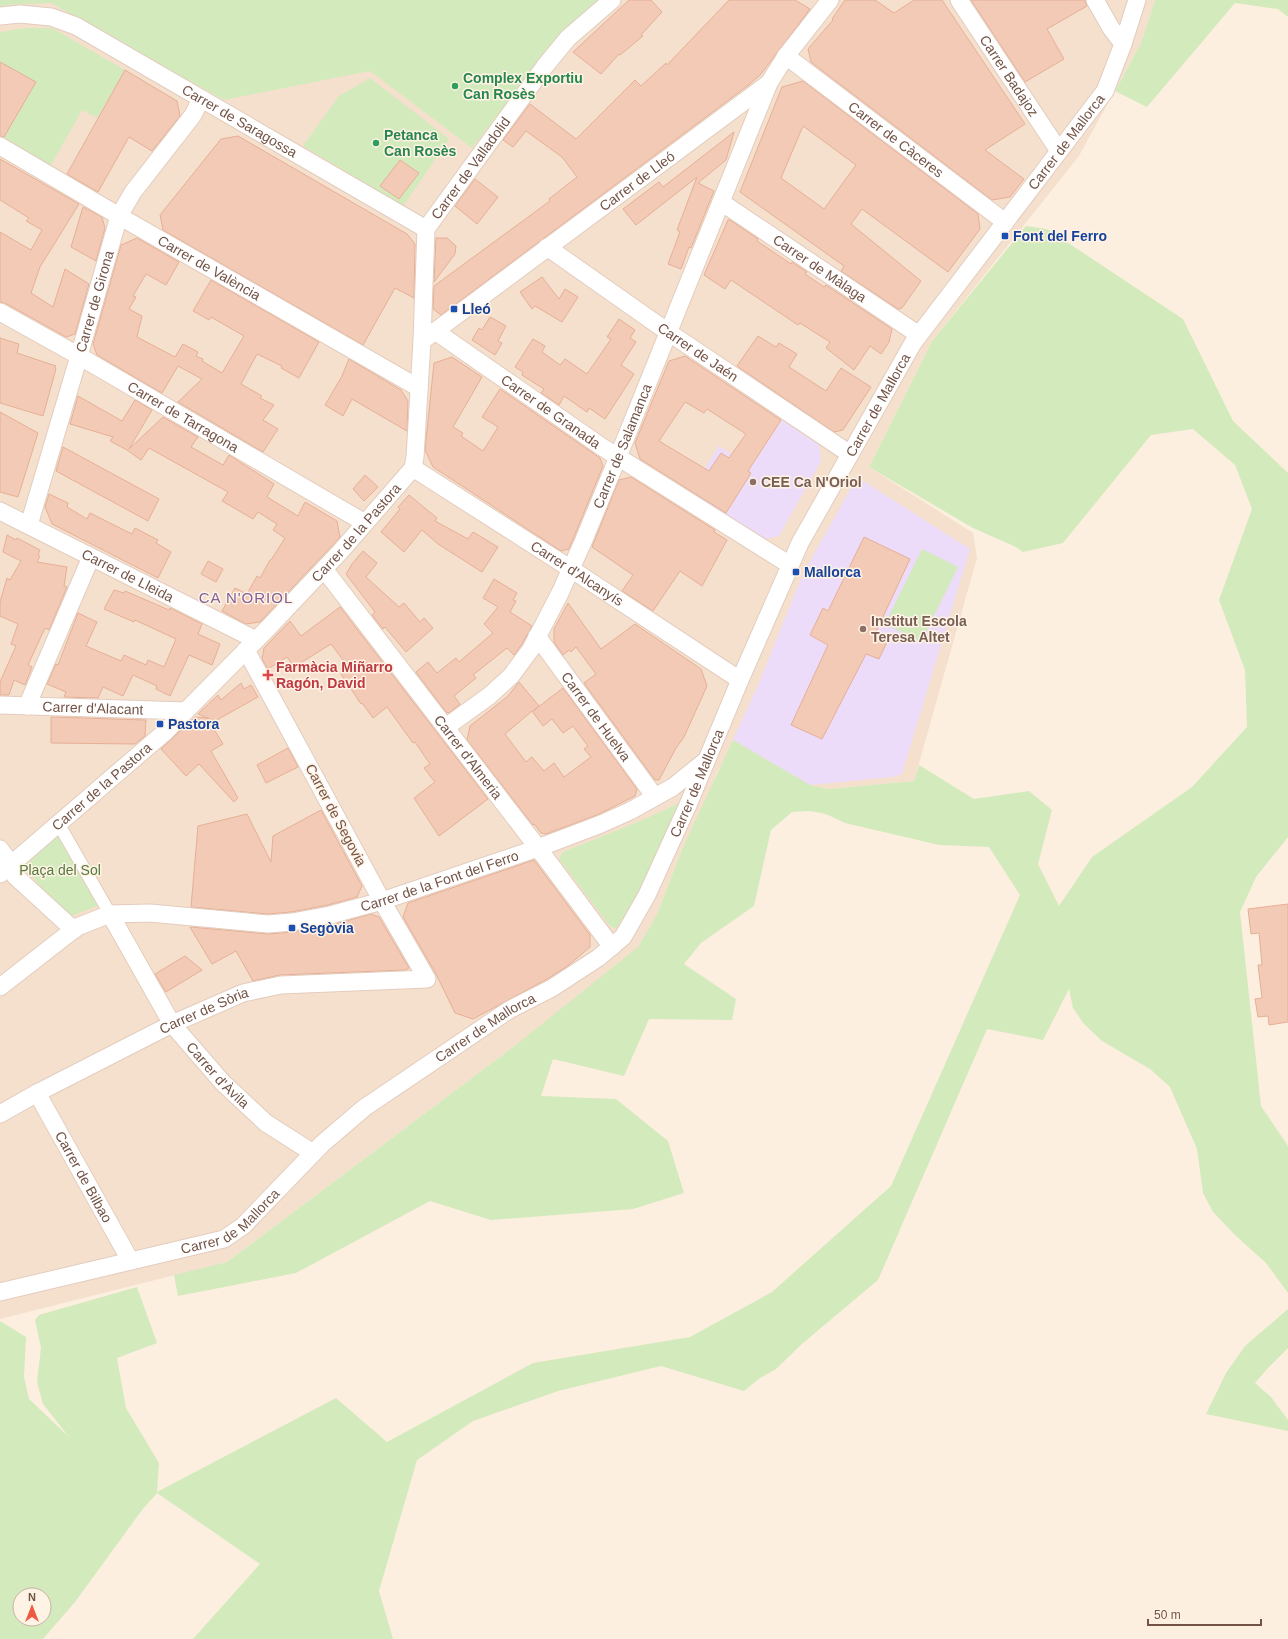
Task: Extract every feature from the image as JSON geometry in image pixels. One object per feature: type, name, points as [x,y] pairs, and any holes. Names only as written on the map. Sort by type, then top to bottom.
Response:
[{"type":"street","name":"Carrer de Valladolid","points":[[426,229],[550,60],[568,38],[612,0]]},
{"type":"street","name":"Carrer de Lleó","points":[[428,336],[769,83],[786,56],[830,0]]},
{"type":"street","name":"Carrer Badajoz","points":[[959,0],[1059,151]]},
{"type":"street","points":[[1095,0],[1111,28],[1123,44]]},
{"type":"street","name":"Carrer de Mallorca","points":[[0,1292],[130,1260],[224,1239],[243,1226],[313,1153],[364,1108],[509,1010],[552,988],[598,958],[623,937],[648,895],[800,543],[913,343],[1105,91],[1123,44],[1136,0]]},
{"type":"street","name":"Carrer de Saragossa","points":[[0,16],[20,14],[51,17],[76,26],[426,229]]},
{"type":"street","name":"Carrer de Càceres","points":[[786,56],[1005,222]]},
{"type":"street","name":"Carrer de Salamanca","points":[[446,727],[489,696],[511,676],[531,649],[571,569],[618,457],[769,83]]},
{"type":"street","name":"Carrer de Girona","points":[[29,525],[119,216],[133,192],[193,114],[201,99]]},
{"type":"street","points":[[741,103],[748,114],[750,131]]},
{"type":"street","name":"Carrer de València","points":[[0,146],[419,388]]},
{"type":"street","name":"Carrer de Màlaga","points":[[721,202],[919,335]]},
{"type":"street","points":[[413,468],[419,388],[428,336],[426,229]]},
{"type":"street","name":"Carrer de Jaén","points":[[547,248],[668,332],[850,454]]},
{"type":"street","name":"Carrer de Tarragona","points":[[0,312],[79,356],[365,523]]},
{"type":"street","name":"Carrer de Granada","points":[[428,336],[790,565]]},
{"type":"street","name":"Carrer de la Pastora","points":[[6,869],[165,732],[324,569],[413,468]]},
{"type":"street","name":"Carrer d'Alcanyís","points":[[413,468],[571,569],[740,680]]},
{"type":"street","name":"Carrer de Lleida","points":[[0,511],[91,557],[251,645]]},
{"type":"street","points":[[27,706],[91,557]]},
{"type":"street","name":"Carrer d'Almeria","points":[[324,569],[446,727],[612,947]]},
{"type":"street","name":"Carrer de Huelva","points":[[537,636],[655,797]]},
{"type":"street","name":"Carrer de Segovia","points":[[251,645],[382,901],[427,979]]},
{"type":"street","name":"Carrer d'Alacant","points":[[0,705],[186,711]]},
{"type":"street","name":"Carrer de la Font del Ferro","points":[[0,987],[74,930],[94,919],[110,914],[150,913],[268,924],[292,922],[330,915],[382,901],[538,848],[601,824],[673,787],[706,760]]},
{"type":"street","points":[[58,823],[110,914]]},
{"type":"street","points":[[0,850],[6,869],[74,930]]},
{"type":"street","name":"Carrer d'Àvila","points":[[110,914],[172,1024],[223,1083],[266,1123],[313,1153]]},
{"type":"street","name":"Carrer de Sòria","points":[[0,1114],[37,1093],[172,1024],[243,993],[281,985],[427,979]]},
{"type":"street","name":"Carrer de Bilbao","points":[[37,1093],[130,1260]]},
{"type":"shaded area","points":[[0,0],[1155,0],[1141,43],[1079,156],[932,341],[869,467],[973,533],[977,558],[914,781],[829,789],[719,768],[708,796],[683,847],[657,914],[638,947],[633,969],[517,1044],[227,1262],[0,1319]]},
{"type":"shaded area","name":"CEE Ca N'Oriol","points":[[782,420],[819,445],[821,461],[779,536],[761,540],[689,493],[719,446],[751,467]]},
{"type":"shaded area","name":"Institut Escola Teresa Altet","points":[[857,477],[970,549],[902,774],[893,777],[810,785],[733,740],[759,683],[803,574]]},
{"type":"green space","name":"Complex Exportiu Can Rosès","points":[[0,0],[603,0],[536,65],[472,148],[370,71],[224,100],[51,3],[6,5],[0,7]]},
{"type":"green space","points":[[1155,0],[1288,0],[1288,17],[1278,9],[1235,3],[1147,107],[1115,91],[1141,43]]},
{"type":"green space","points":[[27,28],[52,28],[125,70],[97,118],[82,110],[50,167],[3,140],[35,83],[0,62],[0,32]]},
{"type":"green space","name":"Petanca Can Rosès","points":[[370,78],[449,139],[403,206],[303,146],[339,96]]},
{"type":"green space","points":[[1026,226],[1047,229],[1183,319],[1233,421],[1288,473],[1288,837],[1256,877],[1240,912],[1261,1106],[1288,1146],[1288,1293],[1266,1263],[1235,1235],[1213,1212],[1203,1193],[1197,1149],[1170,1087],[1150,1069],[1102,1041],[1084,1024],[1073,1008],[1069,989],[1043,1040],[987,1029],[878,1280],[803,1343],[776,1369],[760,1378],[744,1391],[661,1366],[558,1391],[473,1421],[417,1460],[379,1591],[393,1639],[193,1639],[260,1564],[157,1493],[142,1510],[75,1602],[43,1639],[0,1639],[0,1321],[26,1337],[24,1377],[29,1399],[69,1437],[43,1404],[37,1382],[41,1348],[35,1320],[39,1315],[137,1287],[157,1343],[117,1358],[126,1408],[159,1463],[157,1492],[336,1398],[387,1442],[533,1363],[690,1337],[772,1292],[891,1186],[1020,895],[989,847],[939,845],[845,823],[826,814],[810,811],[792,812],[771,830],[754,906],[701,943],[684,964],[736,999],[732,1020],[649,1019],[624,1076],[553,1059],[541,1096],[616,1099],[668,1141],[684,1193],[633,1209],[491,1220],[430,1201],[296,1273],[178,1296],[174,1275],[227,1262],[517,1044],[638,947],[657,914],[683,847],[733,740],[810,785],[829,789],[914,781],[919,765],[974,799],[1029,791],[1052,810],[1038,864],[1059,906],[1092,857],[1192,787],[1247,727],[1245,670],[1219,600],[1252,509],[1235,465],[1193,429],[1151,435],[1063,543],[1023,552],[1016,547],[973,528],[869,467],[932,341]]},
{"type":"green space","points":[[922,549],[958,567],[921,642],[885,624]]},
{"type":"green space","points":[[679,803],[635,901],[616,929],[610,926],[559,859],[563,852],[645,819]]},
{"type":"green space","name":"Plaça del Sol","points":[[69,823],[70,837],[104,903],[66,918],[22,864]]},
{"type":"green space","points":[[1288,1309],[1288,1348],[1255,1383],[1271,1397],[1288,1420],[1288,1431],[1206,1414],[1226,1373],[1245,1346]]},
{"type":"building","points":[[629,0],[651,0],[662,12],[641,35],[643,36],[620,55],[619,54],[601,74],[573,52]]},
{"type":"building","points":[[729,0],[795,0],[810,9],[761,74],[750,84],[441,315],[433,309],[434,286],[550,201],[549,199],[577,177],[562,157],[526,131],[513,147],[503,140],[530,104],[576,139],[635,80],[641,86],[666,63],[667,65]]},
{"type":"building","points":[[845,0],[875,0],[894,13],[914,0],[942,0],[1025,124],[985,150],[1024,179],[1010,197],[992,200],[811,62],[808,49],[833,20],[832,19]]},
{"type":"building","points":[[971,0],[1085,0],[1087,6],[1047,29],[1064,59],[1025,82]]},
{"type":"building","points":[[0,62],[36,82],[4,137],[0,136]]},
{"type":"building","points":[[125,70],[177,101],[180,116],[152,151],[129,137],[98,192],[67,174]]},
{"type":"building","points":[[803,81],[978,214],[980,229],[948,272],[862,209],[851,224],[921,281],[902,308],[898,309],[841,271],[844,266],[740,192],[782,87]],"holes":[[[803,126],[856,165],[824,209],[781,178]]]},
{"type":"building","points":[[734,132],[726,160],[698,183],[714,191],[691,248],[689,247],[681,269],[668,264],[680,232],[677,230],[697,177],[636,225],[623,209],[659,182],[663,187]]},
{"type":"building","points":[[238,136],[407,234],[415,244],[414,298],[395,288],[363,345],[163,230],[160,215],[221,139]]},
{"type":"building","points":[[0,159],[79,204],[40,267],[31,293],[53,307],[65,269],[89,284],[75,334],[66,337],[5,303],[0,302],[0,232],[31,250],[42,230],[26,221],[29,218],[0,200]]},
{"type":"building","points":[[400,160],[419,173],[399,199],[380,186]]},
{"type":"building","points":[[475,179],[498,197],[477,224],[455,206]]},
{"type":"building","points":[[83,207],[102,217],[105,228],[96,261],[71,247]]},
{"type":"building","points":[[728,220],[758,239],[757,241],[791,264],[792,262],[807,272],[805,274],[824,287],[826,285],[892,329],[889,342],[881,354],[870,346],[854,370],[826,348],[830,342],[800,323],[798,325],[731,280],[725,289],[704,275]]},
{"type":"building","points":[[137,238],[179,262],[166,285],[146,274],[133,296],[136,297],[129,309],[142,316],[137,337],[175,357],[183,344],[198,352],[196,356],[203,359],[202,361],[222,373],[244,336],[211,317],[209,320],[193,311],[211,280],[319,342],[299,378],[281,368],[282,366],[257,354],[241,384],[262,396],[260,398],[274,405],[263,420],[278,429],[263,452],[178,402],[202,379],[178,366],[162,393],[97,355],[93,344],[121,245]]},
{"type":"building","points":[[436,238],[447,238],[456,246],[455,254],[434,282]]},
{"type":"building","points":[[542,277],[559,299],[565,289],[578,297],[562,322],[535,306],[532,309],[520,292]]},
{"type":"building","points":[[490,317],[506,326],[498,341],[502,343],[495,355],[472,340],[479,328],[482,330]]},
{"type":"building","points":[[619,319],[635,330],[630,338],[636,342],[621,365],[634,374],[605,419],[589,408],[587,412],[564,396],[559,405],[541,393],[544,389],[522,375],[523,372],[515,367],[533,339],[545,346],[542,352],[560,365],[565,359],[587,374],[611,339],[607,337]]},
{"type":"building","points":[[758,336],[776,347],[779,343],[797,354],[789,367],[826,391],[841,368],[871,387],[843,430],[834,432],[737,366]]},
{"type":"building","points":[[0,338],[19,344],[17,353],[56,366],[43,416],[0,403]]},
{"type":"building","points":[[685,356],[781,420],[748,471],[751,473],[726,513],[640,459],[635,443],[669,361]],"holes":[[[685,402],[704,413],[707,409],[746,434],[729,458],[721,453],[709,471],[659,441]]]},
{"type":"building","points":[[452,357],[482,377],[453,427],[463,433],[461,436],[483,451],[498,427],[482,417],[500,389],[600,458],[603,466],[569,549],[561,551],[433,467],[425,450],[434,363]]},
{"type":"building","points":[[349,359],[401,390],[408,401],[407,431],[352,399],[343,416],[325,405],[342,376]]},
{"type":"building","points":[[78,396],[122,421],[135,400],[152,410],[129,449],[163,417],[198,437],[191,447],[223,465],[229,455],[274,484],[267,497],[298,516],[305,502],[337,521],[340,537],[260,622],[246,624],[222,611],[235,588],[247,594],[257,576],[260,578],[285,538],[273,530],[277,524],[258,512],[253,519],[222,501],[228,492],[149,448],[141,460],[127,450],[110,441],[113,437],[70,424]]},
{"type":"building","points":[[0,412],[38,433],[18,497],[0,492]]},
{"type":"building","points":[[63,447],[159,499],[148,521],[56,471]]},
{"type":"building","points":[[365,475],[378,487],[364,501],[353,489]]},
{"type":"building","points":[[631,477],[715,530],[714,532],[727,540],[702,586],[680,571],[653,611],[622,591],[633,575],[592,547],[619,480]]},
{"type":"building","points":[[49,494],[68,503],[67,507],[87,519],[90,513],[132,534],[135,528],[158,540],[156,543],[171,552],[158,578],[52,524],[45,507]]},
{"type":"building","points":[[409,495],[437,518],[435,521],[468,539],[473,532],[498,547],[482,572],[438,544],[422,530],[404,552],[381,532],[400,509],[398,507]]},
{"type":"building","points":[[7,535],[16,540],[17,538],[40,550],[38,555],[40,556],[37,562],[67,567],[64,586],[67,587],[49,630],[45,628],[28,665],[32,667],[25,685],[14,680],[9,695],[0,695],[0,682],[16,646],[11,644],[18,624],[0,616],[0,602],[7,578],[10,580],[21,561],[3,552]]},
{"type":"building","points":[[864,537],[910,559],[875,634],[888,640],[879,659],[866,654],[822,739],[791,725],[828,645],[810,635],[823,608],[828,611]]},
{"type":"building","points":[[363,551],[377,563],[366,577],[399,607],[404,603],[420,622],[424,618],[433,628],[406,652],[385,627],[383,629],[372,615],[375,612],[346,574]]},
{"type":"building","points":[[208,561],[223,569],[216,582],[201,574]]},
{"type":"building","points":[[494,579],[517,593],[513,600],[516,601],[510,612],[532,626],[514,655],[507,648],[473,675],[476,678],[454,696],[460,704],[449,713],[446,712],[416,672],[428,662],[437,673],[456,658],[459,662],[493,633],[484,624],[498,607],[483,598]]},
{"type":"building","points":[[114,590],[124,593],[125,591],[169,610],[170,608],[202,624],[198,634],[220,644],[212,665],[189,655],[170,696],[156,689],[157,686],[133,675],[123,696],[103,687],[98,698],[64,697],[66,692],[47,684],[56,664],[58,665],[78,613],[97,622],[86,646],[121,661],[124,655],[146,665],[148,660],[164,667],[176,639],[135,620],[134,622],[104,609]]},
{"type":"building","points":[[568,603],[601,649],[635,624],[701,669],[707,686],[684,737],[676,748],[659,780],[655,780],[584,683],[596,674],[576,647],[571,652],[569,650],[563,655],[554,642],[554,629]]},
{"type":"building","points":[[340,607],[488,799],[439,836],[414,798],[435,782],[424,768],[430,764],[415,742],[413,743],[387,707],[373,718],[362,703],[361,704],[341,674],[349,668],[331,644],[294,667],[287,657],[268,669],[262,659],[264,648],[290,621],[301,636]]},
{"type":"building","points":[[519,682],[539,706],[533,711],[563,688],[637,789],[635,796],[597,815],[546,834],[541,833],[534,824],[533,825],[467,740],[470,726],[508,696]],"holes":[[[532,711],[543,726],[552,719],[563,733],[573,726],[588,746],[584,749],[591,757],[564,777],[554,763],[544,771],[532,757],[526,762],[505,734]]]},
{"type":"building","points":[[241,683],[244,689],[251,685],[258,697],[215,721],[198,714],[218,695],[221,700]]},
{"type":"building","points":[[51,717],[146,720],[145,736],[135,744],[51,743]]},
{"type":"building","points":[[195,717],[207,718],[223,744],[211,751],[238,798],[234,802],[199,764],[186,776],[161,749]]},
{"type":"building","points":[[288,748],[298,767],[266,783],[257,765]]},
{"type":"building","points":[[321,810],[362,886],[357,897],[328,905],[291,912],[268,914],[191,907],[198,826],[247,814],[271,862],[273,836]]},
{"type":"building","points":[[534,860],[590,935],[590,947],[569,965],[547,979],[473,1019],[455,1013],[436,974],[403,917],[408,903]]},
{"type":"building","points":[[1288,904],[1288,1022],[1269,1025],[1268,1016],[1258,1017],[1255,999],[1262,998],[1258,965],[1262,965],[1259,933],[1251,934],[1248,909]]},
{"type":"building","points":[[371,914],[379,917],[409,968],[405,970],[280,975],[253,981],[236,951],[212,964],[190,927],[269,934],[294,932],[332,925]]},
{"type":"building","points":[[185,956],[202,970],[166,992],[155,974]]},
{"type":"place","name":"Complex Exportiu Can Rosès","points":[[455,86]]},
{"type":"place","name":"Petanca Can Rosès","points":[[376,143]]},
{"type":"place","name":"Font del Ferro","points":[[1005,236]]},
{"type":"place","name":"Lleó","points":[[454,309]]},
{"type":"place","name":"CEE Ca N'Oriol","points":[[753,482]]},
{"type":"place","name":"Mallorca","points":[[796,572]]},
{"type":"place","name":"Institut Escola Teresa Altet","points":[[863,629]]},
{"type":"place","name":"Farmàcia Miñarro Ragón, David","points":[[268,675]]},
{"type":"place","name":"Pastora","points":[[160,724]]},
{"type":"place","name":"Segòvia","points":[[292,928]]},
{"type":"district","name":"CA N'ORIOL","points":[[246,598]]}]
